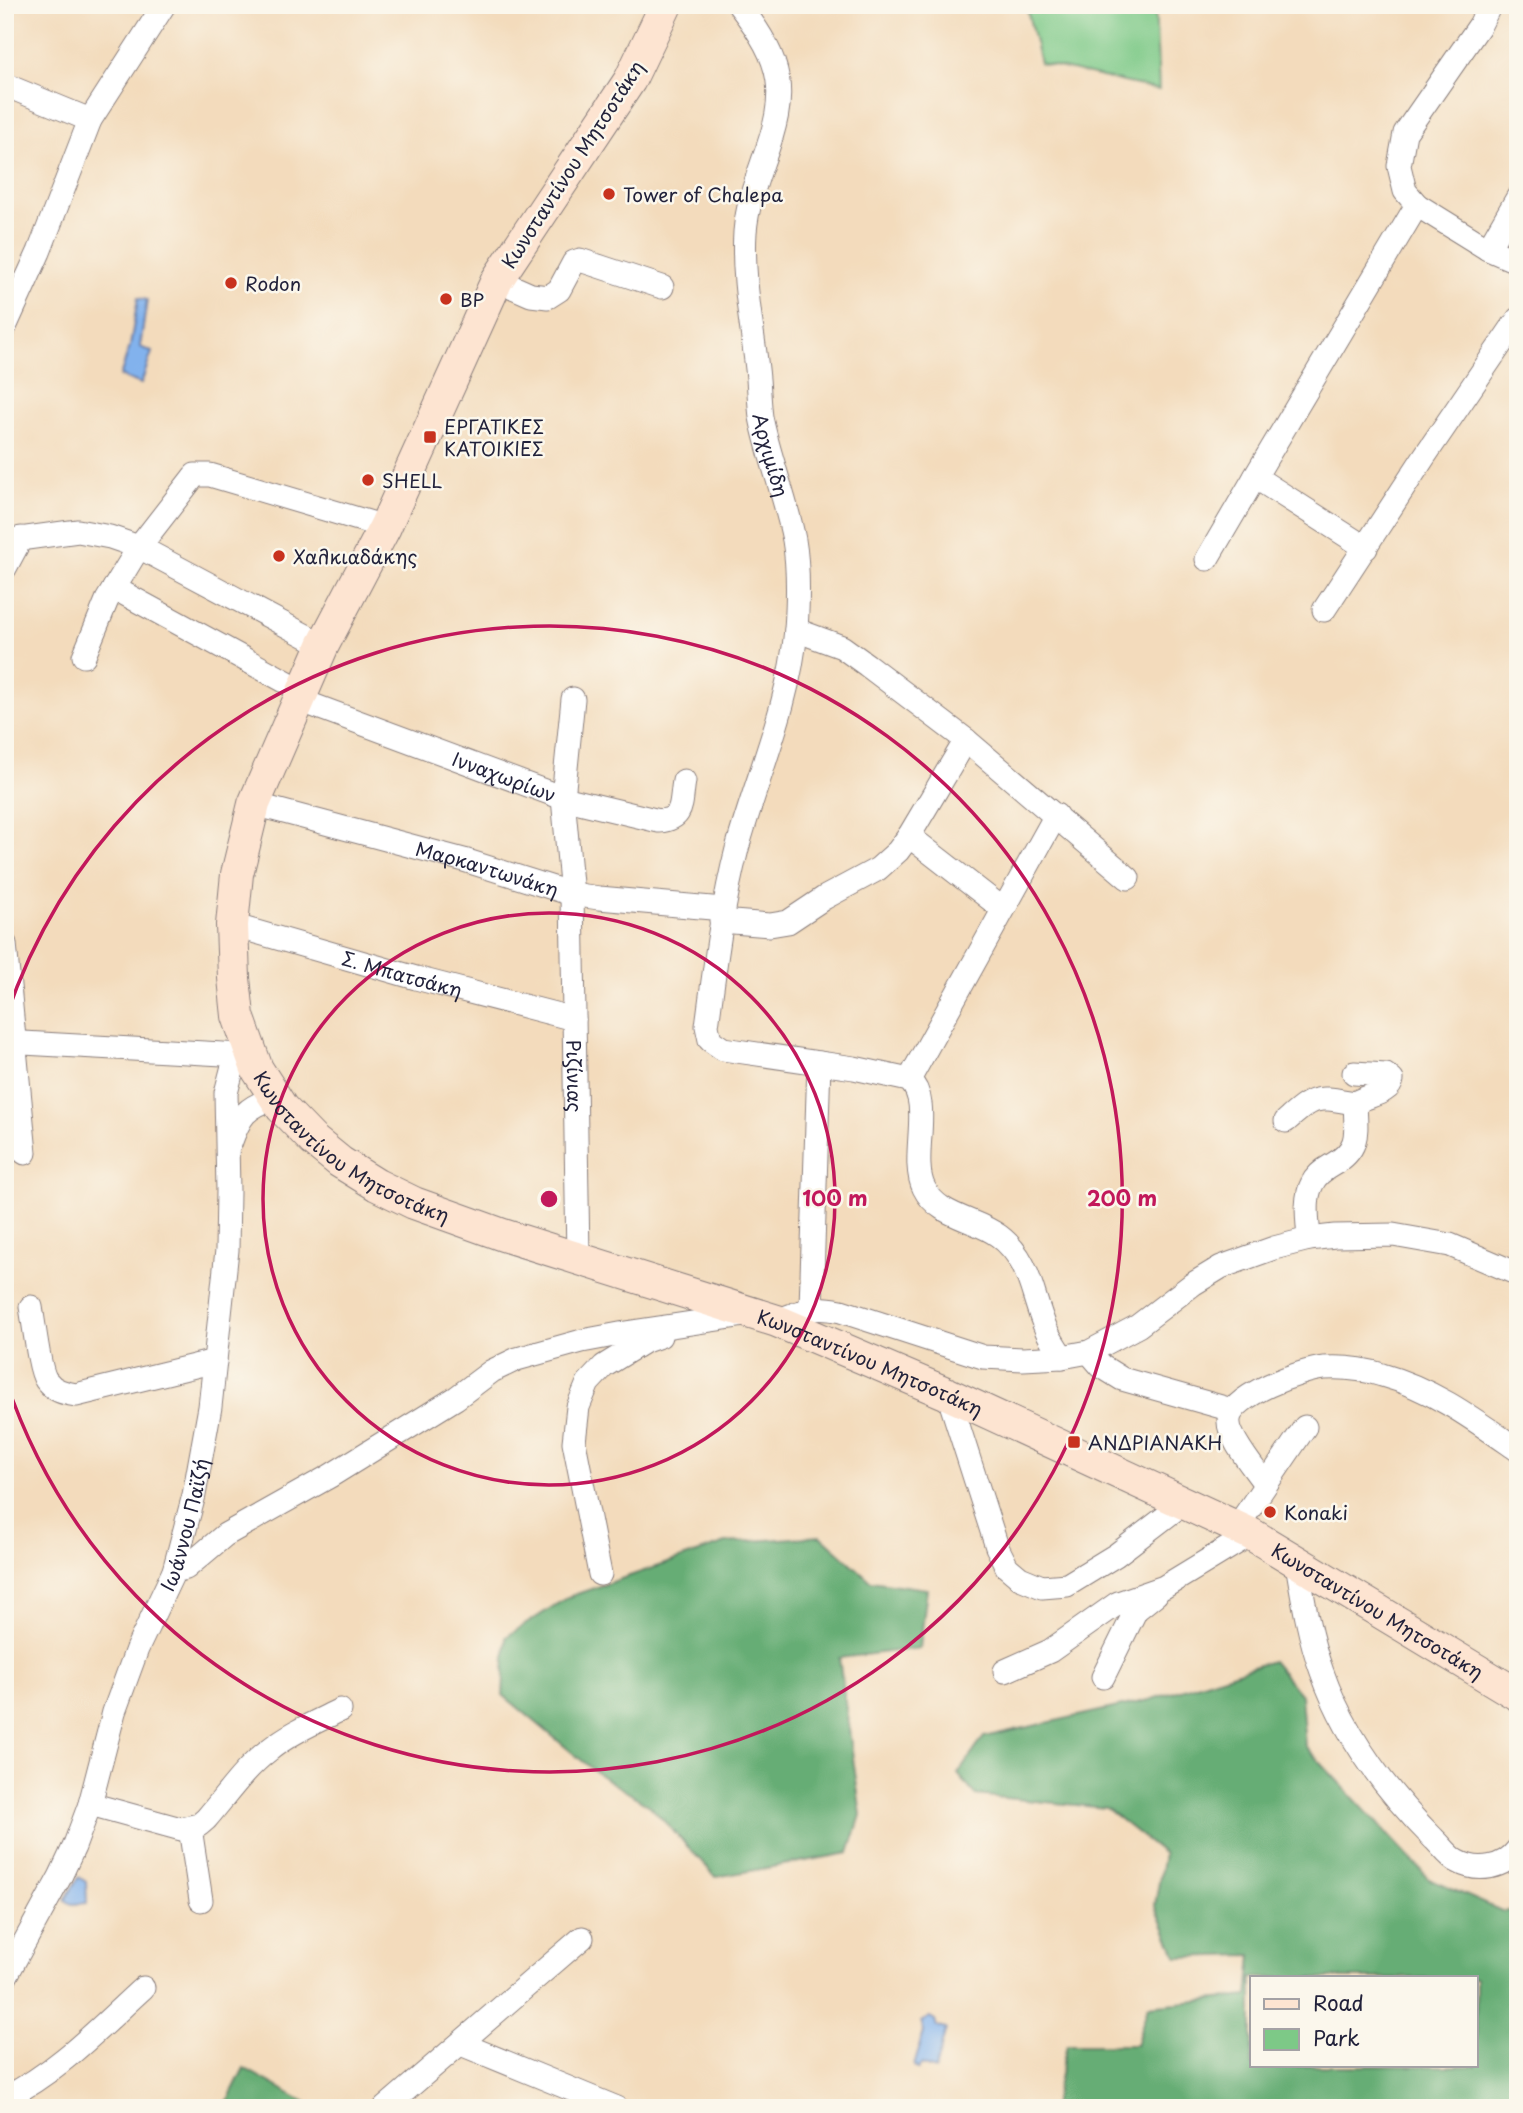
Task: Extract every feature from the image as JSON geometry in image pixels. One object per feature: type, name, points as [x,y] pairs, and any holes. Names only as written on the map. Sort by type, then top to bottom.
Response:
[{"type":"main road","name":"Κωνσταντίνου Μητσοτάκη","points":[[666,5],[630,80],[497,280],[385,527],[323,645],[254,804],[237,874],[232,925],[238,1016],[244,1051],[257,1069],[261,1104],[340,1162],[377,1185],[426,1208],[503,1235],[765,1317],[948,1394],[1185,1502],[1244,1530],[1518,1695]]},
{"type":"street","points":[[7,317],[39,252],[90,120],[164,5]]},
{"type":"street","name":"Αρχιμίδη","points":[[739,5],[770,50],[779,86],[779,111],[751,196],[745,233],[750,320],[761,415],[794,539],[797,562],[796,630],[786,695],[761,767],[722,915],[707,1026],[710,1040],[723,1049],[820,1063]]},
{"type":"street","points":[[1490,5],[1460,55],[1405,133],[1399,166],[1405,191],[1417,205],[1489,249],[1518,262]]},
{"type":"street","points":[[5,85],[90,120]]},
{"type":"street","points":[[1489,249],[1518,197]]},
{"type":"street","points":[[1207,559],[1417,205]]},
{"type":"street","points":[[497,280],[531,295],[548,297],[559,290],[574,262],[580,260],[662,287]]},
{"type":"street","points":[[1324,610],[1438,435],[1518,319]]},
{"type":"street","points":[[84,656],[114,588],[139,547],[195,475],[202,474],[385,527]]},
{"type":"street","points":[[1255,477],[1366,548]]},
{"type":"street","points":[[5,568],[13,539],[78,531],[110,537],[139,547],[323,645]]},
{"type":"street","name":"Ινναχωρίων","points":[[114,588],[301,696],[562,798],[659,821],[672,820],[677,815],[684,781]]},
{"type":"street","points":[[796,630],[842,647],[966,740],[1128,878]]},
{"type":"street","name":"Ριζίνιας","points":[[573,699],[562,798],[572,894],[578,1257]]},
{"type":"street","name":"Μαρκαντωνάκη","points":[[254,804],[464,860],[572,894],[722,915],[770,925],[788,922],[824,898],[878,869],[898,851],[966,740]]},
{"type":"street","points":[[909,1080],[1056,815]]},
{"type":"street","points":[[909,836],[1003,909]]},
{"type":"street","name":"Σ. Μπατσάκη","points":[[232,925],[416,978],[573,1019]]},
{"type":"street","points":[[5,944],[10,1042],[25,1153]]},
{"type":"street","points":[[10,1042],[244,1051]]},
{"type":"street","name":"Ιωάννου Παϊζή","points":[[5,1978],[60,1877],[90,1804],[114,1712],[137,1649],[174,1571],[202,1457],[215,1361],[227,1250],[228,1150],[225,1101],[228,1082],[244,1051]]},
{"type":"street","points":[[811,1307],[820,1063],[909,1080],[918,1093],[920,1180],[926,1192],[941,1208],[986,1228],[1012,1247],[1029,1275],[1046,1331],[1062,1357]]},
{"type":"street","points":[[1286,1121],[1313,1099],[1355,1103],[1388,1090],[1392,1080],[1385,1075],[1364,1076],[1354,1073]]},
{"type":"street","points":[[225,1101],[261,1104]]},
{"type":"street","points":[[1308,1239],[1310,1189],[1319,1173],[1342,1160],[1352,1149],[1356,1135],[1355,1103]]},
{"type":"street","points":[[228,1150],[238,1122],[261,1104]]},
{"type":"street","points":[[174,1571],[186,1568],[225,1535],[330,1476],[456,1398],[492,1371],[516,1359],[604,1337],[765,1317],[811,1307],[841,1311],[983,1357],[1062,1357],[1089,1352],[1138,1326],[1221,1267],[1308,1239],[1393,1235],[1450,1245],[1518,1274]]},
{"type":"street","points":[[31,1307],[45,1379],[63,1393],[76,1395],[215,1361]]},
{"type":"street","points":[[600,1574],[574,1442],[578,1407],[588,1383],[604,1366],[643,1342],[693,1325]]},
{"type":"street","points":[[1089,1352],[1101,1366],[1122,1379],[1232,1410]]},
{"type":"street","points":[[1265,1484],[1230,1431],[1229,1419],[1232,1410],[1245,1398],[1297,1373],[1322,1368],[1358,1370],[1383,1375],[1438,1396],[1518,1450]]},
{"type":"street","points":[[948,1394],[997,1546],[1007,1567],[1020,1578],[1042,1587],[1066,1585],[1116,1555],[1185,1502]]},
{"type":"street","points":[[1103,1677],[1136,1610],[1244,1530],[1265,1484],[1305,1427]]},
{"type":"street","points":[[1297,1563],[1306,1614],[1322,1672],[1352,1736],[1395,1796],[1457,1861],[1476,1867],[1497,1867],[1511,1858],[1518,1849]]},
{"type":"street","points":[[1005,1671],[1050,1651],[1118,1602],[1164,1587]]},
{"type":"street","points":[[90,1804],[172,1827],[190,1828],[206,1819],[249,1768],[270,1749],[294,1733],[340,1710]]},
{"type":"street","points":[[190,1828],[201,1900]]},
{"type":"street","points":[[386,2108],[582,1938]]},
{"type":"street","points":[[5,2098],[37,2080],[144,1988]]},
{"type":"street","points":[[461,2044],[587,2093],[617,2108]]},
{"type":"green space","points":[[1026,5],[1155,5],[1159,90],[1040,63]]},
{"type":"green space","points":[[821,1536],[871,1581],[927,1589],[920,1648],[839,1658],[861,1815],[849,1853],[716,1877],[650,1806],[598,1774],[503,1695],[506,1637],[568,1597],[726,1543]]},
{"type":"green space","points":[[1272,1661],[1301,1695],[1305,1746],[1429,1879],[1504,1912],[1518,1909],[1518,2108],[1052,2108],[1067,2045],[1136,2045],[1148,2006],[1248,1996],[1252,1955],[1177,1957],[1155,1905],[1164,1854],[1106,1808],[975,1795],[958,1774],[984,1737],[1149,1700]]},
{"type":"green space","points":[[244,2068],[305,2102],[310,2108],[224,2108]]},
{"type":"water","points":[[138,298],[147,300],[140,347],[152,352],[141,384],[120,376],[130,346]]},
{"type":"water","points":[[79,1877],[86,1882],[87,1903],[72,1904],[65,1900]]},
{"type":"water","points":[[930,2017],[935,2020],[937,2027],[946,2029],[935,2070],[921,2065],[918,2069],[914,2066],[924,2032],[921,2022]]},
{"type":"place","name":"Tower of Chalepa","points":[[609,194]]},
{"type":"place","name":"Rodon","points":[[231,283]]},
{"type":"place","name":"BP","points":[[446,299]]},
{"type":"place","name":"ΕΡΓΑΤΙΚΕΣ ΚΑΤΟΙΚΙΕΣ","points":[[430,437]]},
{"type":"place","name":"SHELL","points":[[368,480]]},
{"type":"place","name":"Χαλκιαδάκης","points":[[279,556]]},
{"type":"place","name":"ΑΝΔΡΙΑΝΑΚΗ","points":[[1074,1442]]},
{"type":"place","name":"Konaki","points":[[1270,1512]]}]
